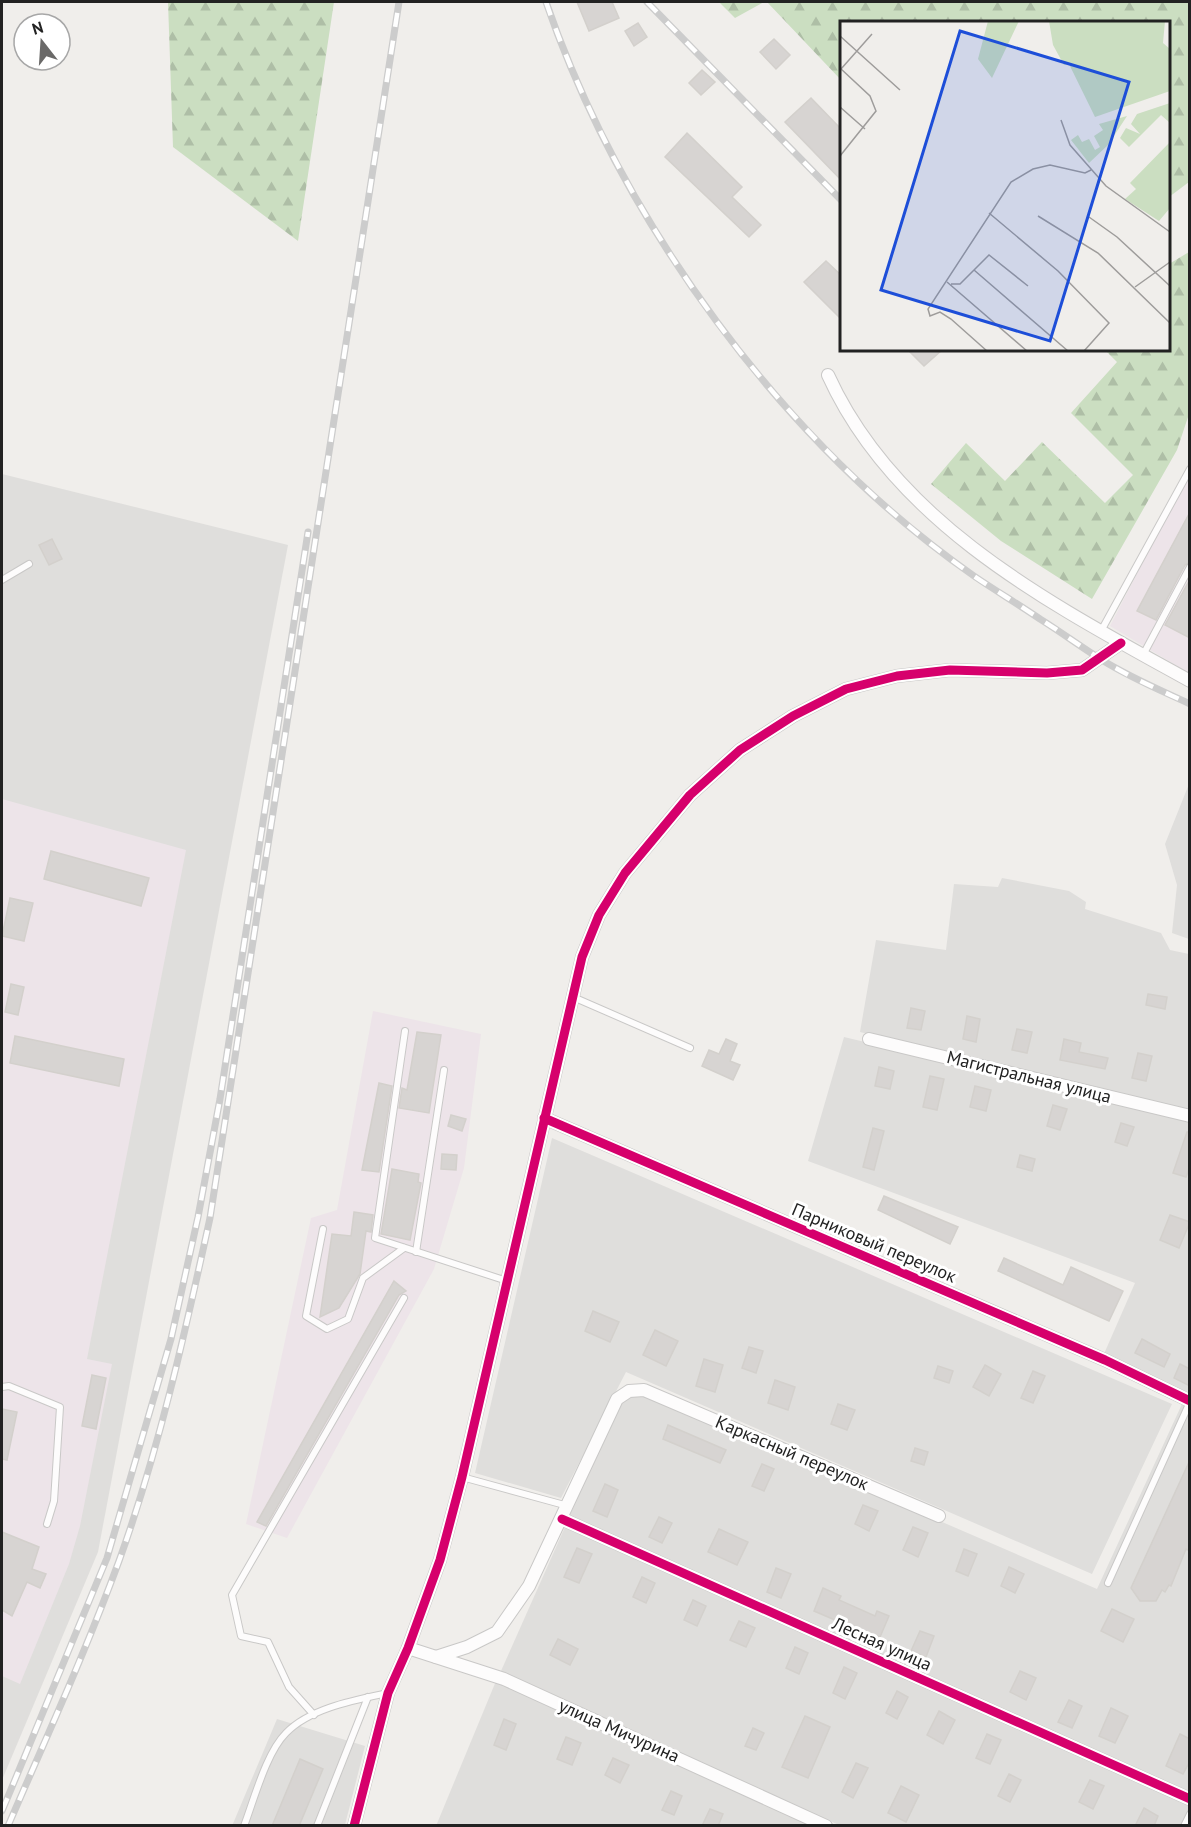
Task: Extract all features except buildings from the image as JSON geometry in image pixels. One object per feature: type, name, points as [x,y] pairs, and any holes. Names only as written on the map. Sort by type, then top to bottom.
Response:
[{"type":"street","points":[[828,375],[840,403],[859,431],[892,473],[935,518],[994,564],[1101,632],[1189,681]]},
{"type":"street","points":[[354,1826],[388,1693],[408,1648],[440,1560],[462,1477],[582,957],[599,915],[625,873],[690,795],[740,750],[793,716],[846,689],[897,676],[950,670],[1047,674],[1082,670],[1121,643]]},
{"type":"street","name":"Магистральная улица","points":[[869,1038],[1190,1116]]},
{"type":"street","name":"Парниковый переулок","points":[[544,1118],[1105,1360],[1190,1402]]},
{"type":"street","name":"Каркасный переулок","points":[[568,1506],[617,1399],[629,1390],[644,1390],[939,1516]]},
{"type":"street","points":[[436,1657],[466,1647],[497,1632],[529,1586],[568,1506]]},
{"type":"street","name":"Лесная улица","points":[[562,1519],[1190,1799]]},
{"type":"street","name":"улица Мичурина","points":[[408,1648],[504,1679],[826,1826]]},
{"type":"lane","points":[[1101,632],[1190,469]]},
{"type":"lane","points":[[2,580],[29,564]]},
{"type":"lane","points":[[1143,655],[1190,567]]},
{"type":"lane","points":[[572,996],[690,1048]]},
{"type":"lane","points":[[405,1030],[375,1238],[507,1281]]},
{"type":"lane","points":[[416,1252],[444,1070]]},
{"type":"lane","points":[[322,1229],[306,1316],[327,1329],[348,1319],[363,1278],[404,1248]]},
{"type":"lane","points":[[314,1714],[289,1687],[268,1642],[241,1636],[231,1595],[404,1298]]},
{"type":"lane","points":[[2,1387],[9,1386],[60,1407],[54,1501],[47,1524]]},
{"type":"lane","points":[[1108,1582],[1190,1402]]},
{"type":"lane","points":[[462,1477],[568,1506]]},
{"type":"lane","points":[[244,1826],[275,1748],[286,1732],[314,1714],[388,1693]]},
{"type":"lane","points":[[317,1826],[368,1697]]},
{"type":"lane","points":[[1184,1826],[1190,1814]]},
{"type":"shaded area","points":[[1189,473],[1189,673],[1110,626]]},
{"type":"shaded area","points":[[2,474],[288,545],[98,1552],[2,1780]]},
{"type":"shaded area","points":[[1189,784],[1190,939],[1172,933],[1177,885],[1165,844]]},
{"type":"shaded area","points":[[2,799],[186,850],[87,1359],[112,1364],[80,1526],[69,1564],[20,1684],[2,1676]]},
{"type":"shaded area","points":[[1002,878],[1069,891],[1086,902],[1085,909],[1161,933],[1170,950],[1189,954],[1189,1112],[860,1032],[876,940],[946,950],[954,884],[998,887]]},
{"type":"shaded area","points":[[373,1011],[481,1034],[464,1168],[434,1269],[287,1538],[246,1524],[311,1218],[337,1210]]},
{"type":"shaded area","points":[[844,1037],[1189,1120],[1189,1793],[569,1517],[620,1402],[624,1397],[644,1393],[1097,1589],[1182,1404],[1100,1363],[1135,1283],[808,1161]]},
{"type":"shaded area","points":[[552,1138],[1172,1404],[1092,1574],[626,1372],[561,1498],[475,1473]]},
{"type":"shaded area","points":[[565,1527],[1189,1804],[1189,1825],[839,1825],[501,1671]]},
{"type":"shaded area","points":[[496,1681],[813,1826],[436,1826]]},
{"type":"shaded area","points":[[277,1719],[365,1746],[345,1825],[232,1826]]},
{"type":"green space","points":[[168,2],[334,2],[298,241],[173,147]]},
{"type":"green space","points":[[719,2],[764,2],[735,18]]},
{"type":"green space","points":[[767,2],[1189,2],[1189,182],[1170,196],[1170,21],[840,21],[840,79]]},
{"type":"green space","points":[[1189,252],[1189,414],[1177,450],[1092,599],[1001,541],[931,484],[966,443],[1005,481],[1042,442],[1105,503],[1133,475],[1071,413],[1117,362],[1106,351],[1170,351],[1170,263]]},
{"type":"railway","points":[[8,1826],[93,1628],[119,1561],[147,1477],[170,1391],[210,1218],[399,2]]},
{"type":"railway","points":[[546,2],[578,84],[618,166],[664,245],[716,321],[774,394],[837,461],[904,522],[974,576],[1112,666],[1190,704]]},
{"type":"railway","points":[[647,2],[840,199]]},
{"type":"railway","points":[[2,1811],[107,1558],[171,1339],[198,1217],[220,1099],[308,532]]},
{"type":"cycle path","points":[[354,1826],[388,1693],[408,1648],[440,1560],[462,1477],[582,957],[599,915],[625,873],[690,795],[740,750],[793,716],[846,689],[897,676],[950,670],[1047,673],[1082,670],[1121,643]]},
{"type":"cycle path","points":[[544,1118],[1105,1360],[1190,1401]]},
{"type":"cycle path","points":[[562,1519],[1190,1799]]}]
